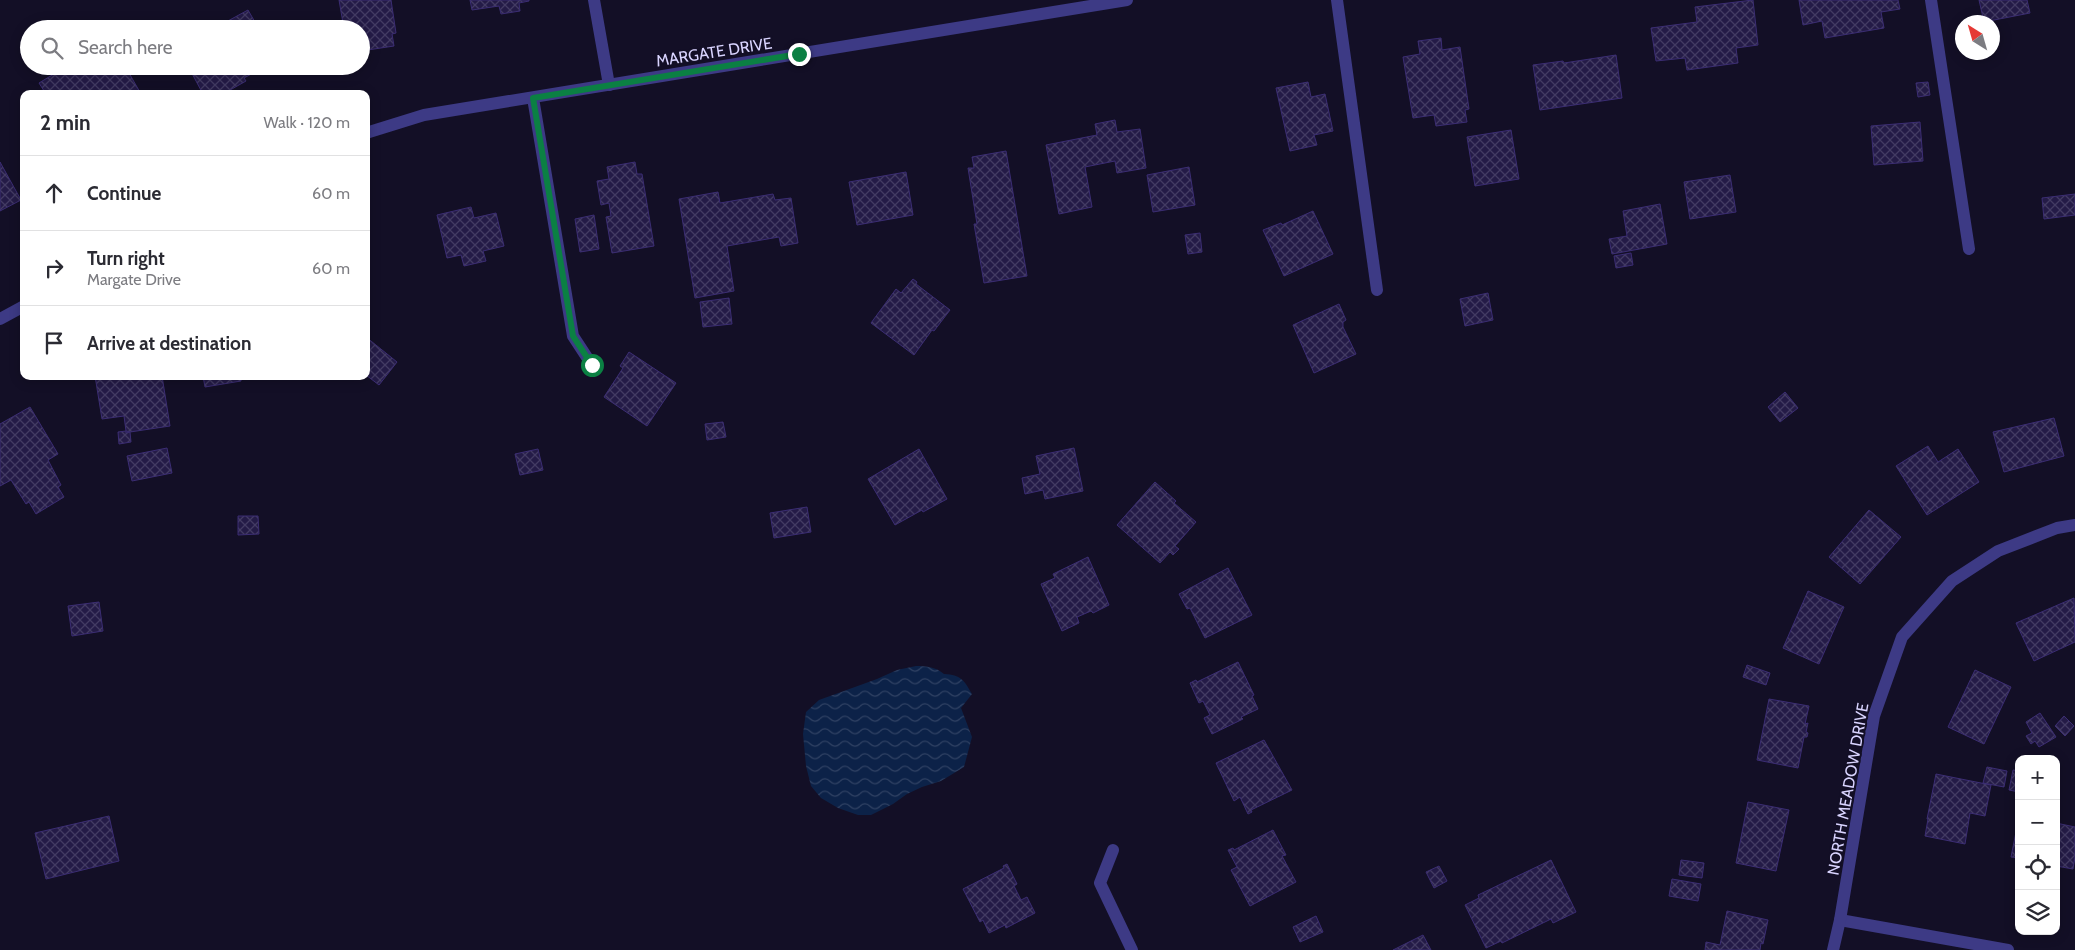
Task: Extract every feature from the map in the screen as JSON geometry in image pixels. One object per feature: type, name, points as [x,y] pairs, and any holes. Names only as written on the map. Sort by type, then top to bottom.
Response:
[{"type":"street","points":[[594,0],[609,86]]},
{"type":"street","name":"MARGATE DRIVE","points":[[370,132],[424,115],[1127,0]]},
{"type":"street","points":[[1337,0],[1377,290]]},
{"type":"street","points":[[1931,0],[1968,249]]},
{"type":"street","points":[[533,98],[573,336],[592,365]]},
{"type":"street","points":[[0,319],[20,308]]},
{"type":"street","name":"NORTH MEADOW DRIVE","points":[[1833,950],[1840,920],[1874,716],[1902,637],[1952,581],[1998,551],[2057,528],[2075,524]]},
{"type":"street","points":[[1113,850],[1100,883],[1132,950]]},
{"type":"street","points":[[1840,920],[2008,950]]},
{"type":"water","points":[[916,666],[931,667],[944,674],[958,677],[972,694],[961,708],[972,737],[964,767],[941,781],[907,794],[893,804],[871,815],[858,815],[838,808],[821,798],[811,786],[806,766],[803,734],[806,712],[819,700],[897,670]]},
{"type":"building","points":[[339,0],[391,0],[396,33],[392,34],[394,46],[370,50],[370,20],[342,20]]},
{"type":"building","points":[[470,0],[529,1],[519,3],[520,11],[501,14],[499,6],[472,10]]},
{"type":"building","points":[[1753,0],[1758,45],[1736,48],[1738,63],[1687,70],[1685,58],[1656,61],[1651,28],[1697,22],[1695,7]]},
{"type":"building","points":[[1799,0],[1898,0],[1900,9],[1881,12],[1884,28],[1825,38],[1822,21],[1803,25]]},
{"type":"building","points":[[1979,0],[2027,0],[2030,13],[2000,19],[2000,15],[1982,15]]},
{"type":"building","points":[[248,10],[254,20],[230,20]]},
{"type":"building","points":[[1441,38],[1442,50],[1460,47],[1469,109],[1465,110],[1467,122],[1436,126],[1434,115],[1413,118],[1403,57],[1420,54],[1418,41]]},
{"type":"building","points":[[1616,55],[1622,98],[1540,110],[1533,65],[1563,61],[1564,63]]},
{"type":"building","points":[[52,75],[130,75],[139,90],[43,90],[39,83]]},
{"type":"building","points":[[193,75],[250,75],[244,78],[246,81],[230,90],[201,90]]},
{"type":"building","points":[[1308,82],[1311,97],[1325,94],[1333,131],[1314,135],[1317,145],[1290,151],[1276,88]]},
{"type":"building","points":[[1928,82],[1930,95],[1918,97],[1916,83]]},
{"type":"building","points":[[1115,120],[1117,132],[1140,129],[1146,168],[1117,173],[1115,161],[1085,167],[1092,207],[1059,214],[1046,145],[1097,135],[1095,124]]},
{"type":"building","points":[[1920,122],[1923,161],[1874,165],[1871,126]]},
{"type":"building","points":[[1511,130],[1519,179],[1475,186],[1467,137]]},
{"type":"building","points":[[1006,151],[1027,276],[984,283],[974,224],[977,224],[968,168],[974,168],[972,157]]},
{"type":"building","points":[[0,162],[20,201],[0,211]]},
{"type":"building","points":[[635,162],[637,174],[642,174],[654,246],[612,253],[606,217],[611,216],[609,203],[601,205],[597,181],[609,179],[607,167]]},
{"type":"building","points":[[1189,167],[1195,205],[1153,212],[1147,175]]},
{"type":"building","points":[[906,172],[913,215],[857,225],[849,182]]},
{"type":"building","points":[[1730,175],[1736,212],[1690,219],[1684,182]]},
{"type":"building","points":[[718,192],[720,203],[773,194],[775,200],[791,198],[798,243],[781,246],[779,237],[727,246],[734,291],[695,298],[679,199]]},
{"type":"building","points":[[2075,194],[2075,215],[2044,219],[2042,198]]},
{"type":"building","points":[[1660,204],[1667,244],[1612,254],[1609,239],[1627,236],[1623,211]]},
{"type":"building","points":[[471,207],[474,218],[496,213],[504,246],[483,251],[486,261],[464,266],[461,255],[447,258],[437,215]]},
{"type":"building","points":[[1313,211],[1333,254],[1284,276],[1263,230],[1281,223],[1282,225]]},
{"type":"building","points":[[594,215],[599,249],[580,252],[575,219]]},
{"type":"building","points":[[1200,233],[1202,252],[1188,254],[1185,235]]},
{"type":"building","points":[[1631,253],[1633,265],[1616,268],[1614,256]]},
{"type":"building","points":[[913,279],[917,282],[916,284],[950,310],[934,331],[932,330],[914,355],[871,323],[896,289],[901,293]]},
{"type":"building","points":[[1488,293],[1493,320],[1465,326],[1460,299]]},
{"type":"building","points":[[729,298],[732,324],[703,327],[700,302]]},
{"type":"building","points":[[1339,304],[1346,320],[1343,322],[1343,327],[1356,354],[1314,373],[1293,325]]},
{"type":"building","points":[[370,340],[397,362],[379,385],[370,378]]},
{"type":"building","points":[[629,352],[676,383],[647,426],[604,397],[623,368],[620,366]]},
{"type":"building","points":[[96,380],[163,380],[170,426],[130,432],[126,431],[124,416],[102,419]]},
{"type":"building","points":[[204,380],[241,380],[241,381],[205,387]]},
{"type":"building","points":[[1785,392],[1798,408],[1780,422],[1768,407]]},
{"type":"building","points":[[30,407],[58,454],[48,460],[61,485],[58,487],[64,497],[36,514],[29,502],[26,504],[11,480],[0,486],[0,424]]},
{"type":"building","points":[[2054,418],[2064,456],[2004,472],[1993,432]]},
{"type":"building","points":[[723,422],[726,437],[707,440],[705,424]]},
{"type":"building","points":[[126,431],[126,433],[130,432],[131,442],[119,444],[118,432]]},
{"type":"building","points":[[1928,446],[1938,462],[1958,449],[1979,482],[1927,515],[1896,466]]},
{"type":"building","points":[[167,448],[172,473],[132,481],[127,456]]},
{"type":"building","points":[[1074,448],[1083,491],[1045,499],[1043,490],[1025,494],[1022,478],[1040,474],[1036,456]]},
{"type":"building","points":[[538,449],[543,470],[520,475],[515,454]]},
{"type":"building","points":[[919,449],[947,499],[895,525],[868,479]]},
{"type":"building","points":[[1155,482],[1176,501],[1174,503],[1196,522],[1175,546],[1179,549],[1173,555],[1170,552],[1160,563],[1117,525]]},
{"type":"building","points":[[807,507],[811,532],[774,538],[770,513]]},
{"type":"building","points":[[1869,510],[1901,537],[1860,584],[1829,557]]},
{"type":"building","points":[[238,516],[258,516],[259,534],[238,535]]},
{"type":"building","points":[[1088,557],[1109,605],[1093,613],[1091,611],[1077,617],[1079,623],[1062,631],[1041,584],[1055,578],[1053,574]]},
{"type":"building","points":[[1228,568],[1252,615],[1205,638],[1190,608],[1187,609],[1179,594]]},
{"type":"building","points":[[1808,591],[1844,607],[1819,664],[1783,648]]},
{"type":"building","points":[[2074,598],[2075,642],[2034,661],[2016,623]]},
{"type":"building","points":[[99,602],[103,631],[72,636],[68,606]]},
{"type":"building","points":[[1238,662],[1254,695],[1252,696],[1258,709],[1241,717],[1243,719],[1212,734],[1204,718],[1210,715],[1203,701],[1199,703],[1190,683],[1196,680],[1197,682]]},
{"type":"building","points":[[1747,665],[1770,673],[1766,685],[1743,677]]},
{"type":"building","points":[[1975,670],[2011,687],[1984,744],[1948,727]]},
{"type":"building","points":[[1769,699],[1809,706],[1805,724],[1808,723],[1806,732],[1808,733],[1807,737],[1804,737],[1798,768],[1757,760]]},
{"type":"building","points":[[2040,713],[2056,737],[2039,747],[2035,741],[2031,744],[2026,736],[2032,733],[2026,722]]},
{"type":"building","points":[[2064,716],[2074,726],[2065,736],[2055,726]]},
{"type":"building","points":[[1264,740],[1292,790],[1251,810],[1252,812],[1248,814],[1240,797],[1234,801],[1216,763]]},
{"type":"building","points":[[1987,767],[2007,771],[2004,787],[1983,783]]},
{"type":"building","points":[[2013,770],[2015,770],[2015,791],[2009,790]]},
{"type":"building","points":[[1936,774],[1991,785],[1985,816],[1970,813],[1965,844],[1925,836]]},
{"type":"building","points":[[1748,802],[1789,810],[1776,871],[1736,863]]},
{"type":"building","points":[[109,816],[119,861],[46,879],[35,833]]},
{"type":"building","points":[[2060,824],[2075,827],[2073,869],[2060,867]]},
{"type":"building","points":[[1273,830],[1286,855],[1282,856],[1296,882],[1250,906],[1231,870],[1237,867],[1228,850],[1233,848],[1234,850]]},
{"type":"building","points":[[2015,837],[2015,858],[2011,857]]},
{"type":"building","points":[[1551,860],[1576,912],[1553,923],[1551,919],[1502,943],[1501,941],[1486,948],[1465,905],[1479,898],[1478,895]]},
{"type":"building","points":[[1681,860],[1704,863],[1702,878],[1679,875]]},
{"type":"building","points":[[1007,864],[1017,884],[1014,886],[1021,900],[1027,897],[1035,913],[1006,928],[1005,925],[989,933],[983,920],[980,922],[963,889],[1004,868],[1003,866]]},
{"type":"building","points":[[1439,866],[1447,881],[1434,888],[1426,872]]},
{"type":"building","points":[[1672,879],[1701,884],[1698,901],[1669,896]]},
{"type":"building","points":[[1727,911],[1768,920],[1760,950],[1705,950],[1706,942],[1720,945]]},
{"type":"building","points":[[1316,916],[1323,932],[1300,942],[1293,927]]},
{"type":"building","points":[[1423,935],[1431,950],[1393,950]]},
{"type":"route","points":[[592,365],[573,336],[533,98],[799,54]]}]
